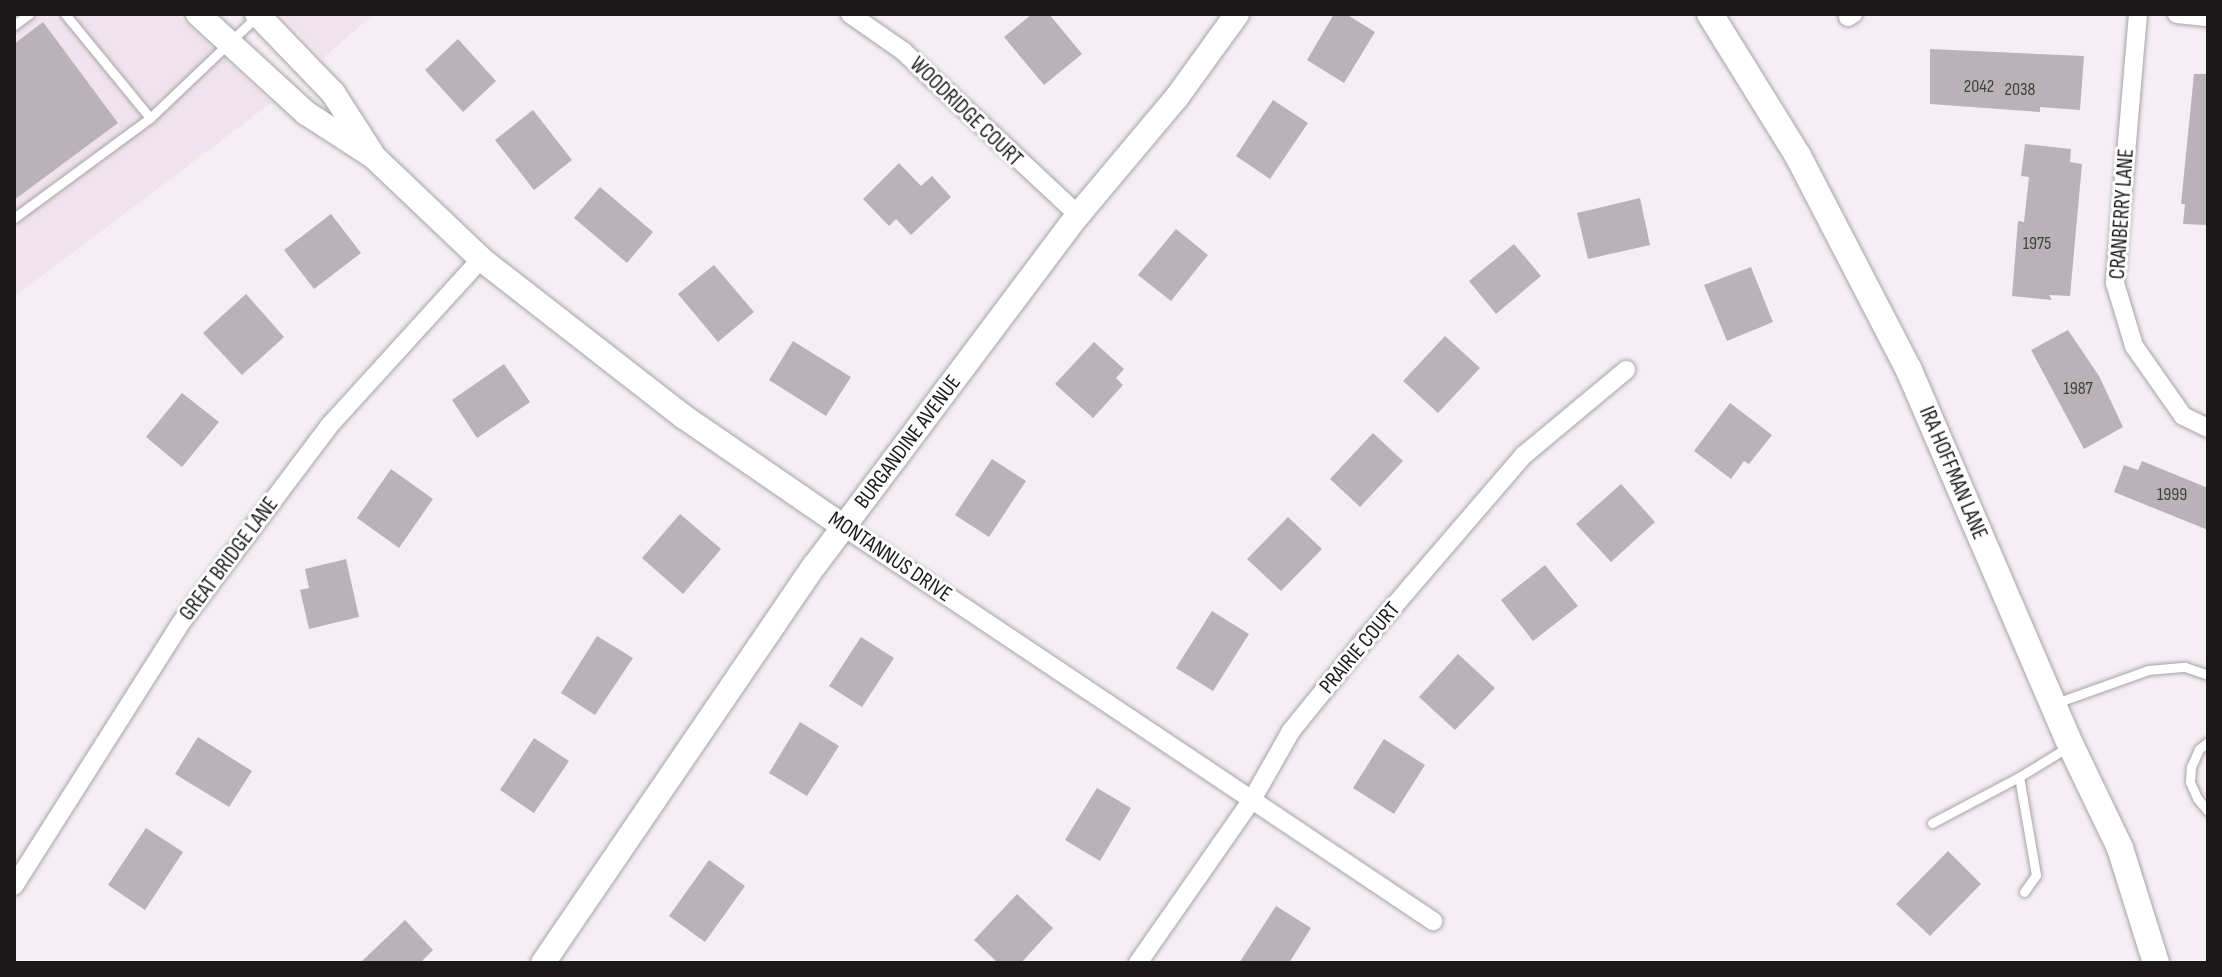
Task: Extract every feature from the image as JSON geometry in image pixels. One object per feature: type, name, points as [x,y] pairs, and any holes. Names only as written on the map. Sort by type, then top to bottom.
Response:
[{"type":"main road","name":"IRA HOFFMAN LANE","points":[[1710,14],[1798,156],[1909,370],[2071,746],[2120,848],[2157,960]]},
{"type":"street","name":"MONTANNUS DRIVE","points":[[198,14],[306,113],[374,157],[481,259],[684,417],[1433,921]]},
{"type":"street","name":"MONTANNUS DRIVE","points":[[258,14],[333,93],[374,157]]},
{"type":"street","name":"WOODRIDGE COURT","points":[[850,14],[903,51],[1078,215]]},
{"type":"street","name":"BURGANDINE AVENUE","points":[[543,963],[844,527],[1078,215],[1177,97],[1237,14]]},
{"type":"street","name":"CRANBERRY LANE","points":[[2138,14],[2115,283],[2134,346],[2183,416],[2208,428]]},
{"type":"street","points":[[2177,14],[2208,17]]},
{"type":"street","name":"GREAT BRIDGE LANE","points":[[14,886],[183,620],[329,426],[481,259]]},
{"type":"street","name":"PRAIRIE COURT","points":[[1138,963],[1253,798],[1291,731],[1363,642],[1524,455],[1626,370]]},
{"type":"lane","points":[[14,25],[29,14]]},
{"type":"lane","points":[[65,14],[150,118]]},
{"type":"lane","points":[[14,218],[150,118],[258,14]]},
{"type":"lane","points":[[2053,704],[2106,682],[2148,670],[2185,667],[2208,675]]},
{"type":"lane","points":[[2208,742],[2199,749],[2191,767],[2190,782],[2197,798],[2208,811]]},
{"type":"lane","points":[[1932,823],[2071,746]]},
{"type":"lane","points":[[2019,777],[2036,875],[2024,892]]},
{"type":"shaded area","points":[[14,14],[176,14],[271,103],[14,297]]},
{"type":"shaded area","points":[[281,14],[374,14],[323,58]]},
{"type":"building","points":[[1032,14],[1049,14],[1082,54],[1044,85],[1004,37]]},
{"type":"building","points":[[1334,14],[1346,14],[1375,32],[1344,83],[1307,60]]},
{"type":"building","points":[[43,22],[118,123],[14,200],[14,44]]},
{"type":"building","points":[[458,39],[496,81],[463,112],[425,70]]},
{"type":"building","points":[[1930,49],[2084,56],[2080,110],[2040,107],[2040,112],[1930,104]]},
{"type":"building","points":[[2194,74],[2208,74],[2208,225],[2183,224],[2185,204],[2181,204]]},
{"type":"building","points":[[1273,100],[1308,123],[1270,179],[1236,156]]},
{"type":"building","points":[[533,110],[572,160],[534,190],[495,140]]},
{"type":"building","points":[[2025,144],[2071,149],[2070,162],[2082,164],[2070,296],[2049,295],[2052,300],[2012,296],[2018,221],[2024,222],[2029,177],[2021,176]]},
{"type":"building","points":[[899,163],[921,186],[932,176],[951,197],[911,235],[896,219],[889,226],[863,199]]},
{"type":"building","points":[[600,187],[653,232],[627,263],[574,218]]},
{"type":"building","points":[[1640,198],[1650,245],[1588,259],[1577,213]]},
{"type":"building","points":[[331,214],[361,253],[314,289],[284,250]]},
{"type":"building","points":[[1176,229],[1208,255],[1171,301],[1138,275]]},
{"type":"building","points":[[1514,244],[1541,276],[1496,314],[1469,281]]},
{"type":"building","points":[[714,265],[754,312],[718,342],[678,294]]},
{"type":"building","points":[[1751,267],[1773,322],[1727,341],[1704,285]]},
{"type":"building","points":[[246,294],[284,337],[242,375],[203,333]]},
{"type":"building","points":[[2068,330],[2099,376],[2123,427],[2084,449],[2031,350]]},
{"type":"building","points":[[1445,336],[1480,368],[1438,413],[1403,381]]},
{"type":"building","points":[[793,341],[851,377],[826,416],[769,380]]},
{"type":"building","points":[[1094,342],[1124,369],[1116,378],[1123,385],[1093,418],[1055,384]]},
{"type":"building","points":[[504,364],[530,402],[477,438],[452,400]]},
{"type":"building","points":[[182,393],[219,422],[182,467],[146,437]]},
{"type":"building","points":[[1730,403],[1772,435],[1749,464],[1744,461],[1731,479],[1694,451]]},
{"type":"building","points":[[1373,433],[1403,461],[1360,507],[1330,479]]},
{"type":"building","points":[[992,459],[1026,481],[989,537],[955,515]]},
{"type":"building","points":[[2142,461],[2208,488],[2208,530],[2114,492],[2124,465],[2138,470]]},
{"type":"building","points":[[391,469],[433,499],[399,548],[357,518]]},
{"type":"building","points":[[1621,484],[1655,522],[1611,562],[1576,524]]},
{"type":"building","points":[[680,514],[721,549],[683,594],[642,558]]},
{"type":"building","points":[[1288,517],[1322,549],[1281,591],[1247,559]]},
{"type":"building","points":[[346,559],[359,617],[309,629],[300,590],[309,588],[305,569]]},
{"type":"building","points":[[1545,565],[1578,606],[1533,641],[1501,600]]},
{"type":"building","points":[[1212,611],[1249,634],[1213,691],[1176,668]]},
{"type":"building","points":[[597,636],[633,658],[595,715],[561,693]]},
{"type":"building","points":[[861,637],[894,658],[862,707],[829,686]]},
{"type":"building","points":[[1458,654],[1495,688],[1455,730],[1419,697]]},
{"type":"building","points":[[800,722],[839,746],[807,796],[769,773]]},
{"type":"building","points":[[198,737],[252,771],[229,807],[175,774]]},
{"type":"building","points":[[534,738],[569,761],[534,813],[500,790]]},
{"type":"building","points":[[1384,739],[1425,765],[1394,814],[1353,788]]},
{"type":"building","points":[[1097,788],[1131,808],[1100,861],[1065,840]]},
{"type":"building","points":[[146,828],[183,852],[145,910],[108,885]]},
{"type":"building","points":[[1948,851],[1981,884],[1930,936],[1896,904]]},
{"type":"building","points":[[709,860],[745,886],[705,942],[669,916]]},
{"type":"building","points":[[1017,894],[1053,928],[1021,963],[998,963],[974,940]]},
{"type":"building","points":[[1276,906],[1311,928],[1289,963],[1239,963]]},
{"type":"building","points":[[405,920],[433,950],[420,963],[360,963]]}]
